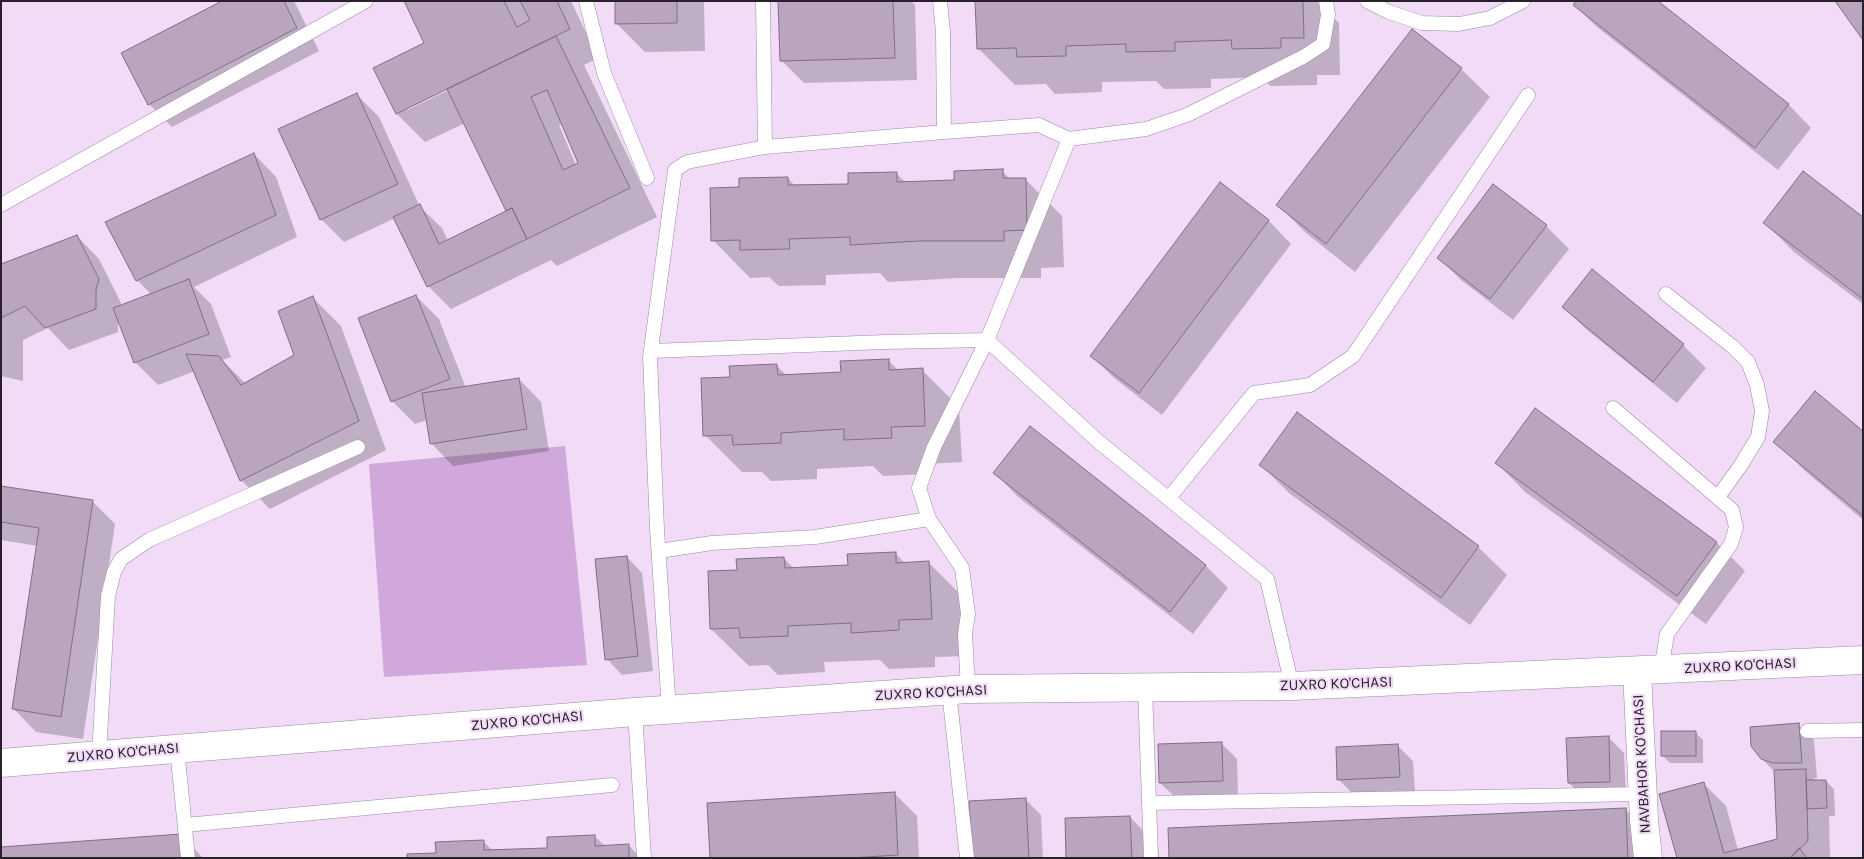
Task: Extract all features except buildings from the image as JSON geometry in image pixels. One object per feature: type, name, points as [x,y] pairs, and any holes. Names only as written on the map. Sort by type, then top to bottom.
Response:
[{"type":"street","name":"ZUXRO KO'CHASI","points":[[1,763],[635,712],[958,690],[1292,686],[1863,660]]},
{"type":"street","name":"NAVBAHOR KO'CHASI","points":[[1648,858],[1643,794],[1649,670]]},
{"type":"lane","points":[[1,205],[366,1]]},
{"type":"lane","points":[[586,1],[604,73],[647,178]]},
{"type":"lane","points":[[763,1],[765,147]]},
{"type":"lane","points":[[940,1],[943,32],[944,132]]},
{"type":"lane","points":[[670,710],[659,551],[651,351],[675,170],[688,162],[765,147],[1038,125],[1069,139],[1146,129],[1187,115],[1303,57],[1323,44],[1328,14],[1326,1]]},
{"type":"lane","points":[[1367,1],[1389,12],[1422,23],[1460,24],[1490,18],[1524,1]]},
{"type":"lane","points":[[1169,498],[1254,394],[1310,385],[1352,356],[1528,95]]},
{"type":"lane","points":[[967,858],[958,690],[968,614],[962,568],[930,519],[919,488],[934,447],[987,340],[1069,139]]},
{"type":"lane","points":[[1666,294],[1733,347],[1748,362],[1757,385],[1762,411],[1758,437],[1718,497]]},
{"type":"lane","points":[[651,351],[987,340],[1099,442],[1267,579],[1292,686]]},
{"type":"lane","points":[[1612,408],[1732,510],[1736,527],[1731,544],[1667,634],[1649,670]]},
{"type":"lane","points":[[99,755],[108,596],[114,572],[121,559],[150,540],[358,447]]},
{"type":"lane","points":[[659,551],[712,544],[815,537],[930,519]]},
{"type":"lane","points":[[1145,687],[1152,858]]},
{"type":"lane","points":[[635,712],[644,858]]},
{"type":"lane","points":[[1807,731],[1863,730]]},
{"type":"lane","points":[[177,749],[188,858]]},
{"type":"lane","points":[[185,825],[612,785]]},
{"type":"lane","points":[[1149,803],[1643,794]]},
{"type":"shaded area","points":[[565,446],[587,665],[384,677],[369,464]]}]
